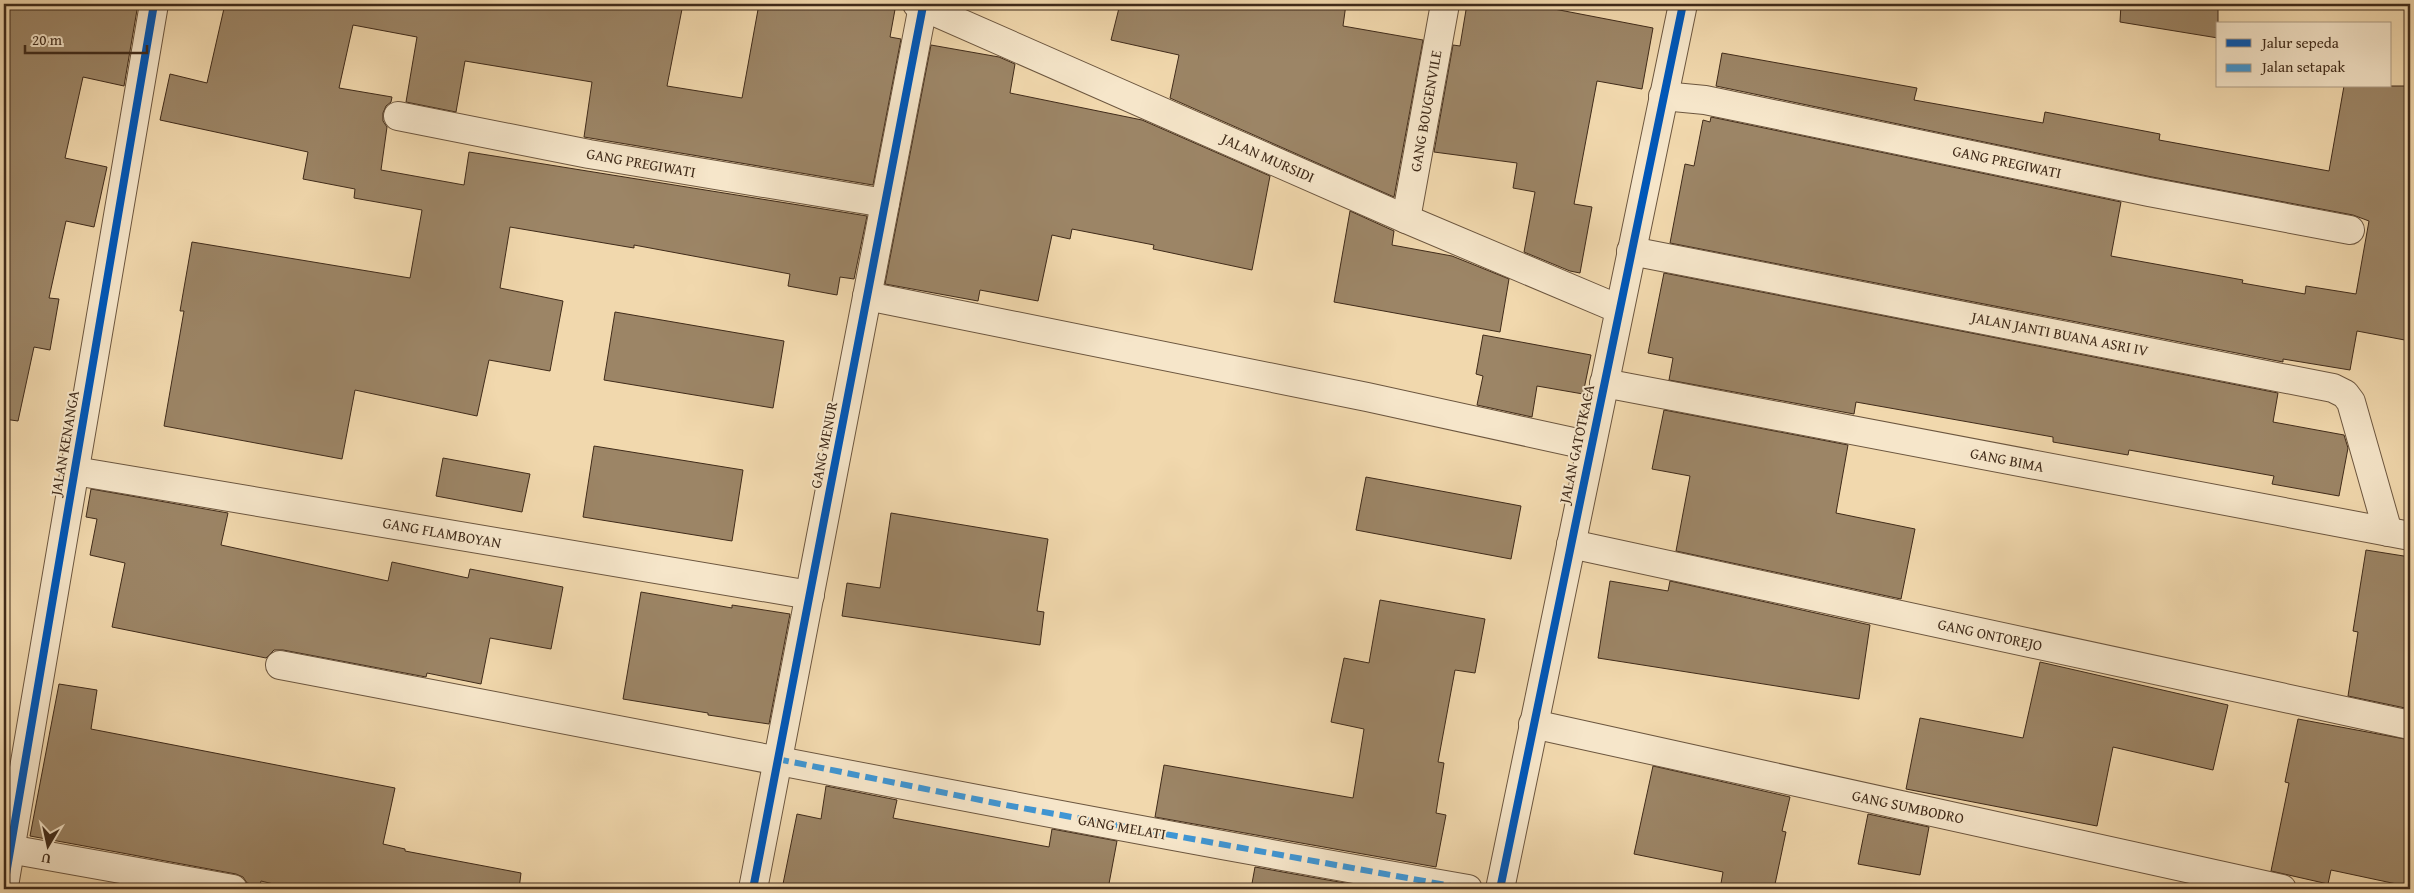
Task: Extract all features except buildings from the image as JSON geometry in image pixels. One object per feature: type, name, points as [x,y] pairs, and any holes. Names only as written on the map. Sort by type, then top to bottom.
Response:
[{"type":"street","name":"JALAN KENANGA","points":[[4,886],[154,4]]},
{"type":"street","name":"GANG BOUGENVILE","points":[[1406,219],[1446,4]]},
{"type":"street","name":"JALAN GATOTKACA","points":[[1500,889],[1682,4]]},
{"type":"street","name":"JALAN MURSIDI","points":[[920,5],[1406,219],[1619,309]]},
{"type":"street","name":"GANG MENUR","points":[[752,889],[885,203],[920,5]]},
{"type":"street","name":"GANG PREGIWATI","points":[[1663,96],[1705,100],[2149,192],[2350,230]]},
{"type":"street","name":"GANG PREGIWATI","points":[[398,116],[589,154],[885,203]]},
{"type":"street","name":"JALAN JANTI BUANA ASRI IV","points":[[1631,251],[2333,388],[2345,394],[2351,402],[2399,534]]},
{"type":"street","points":[[867,296],[1367,396],[1591,446]]},
{"type":"street","name":"GANG BIMA","points":[[1604,383],[2399,534]]},
{"type":"street","name":"GANG FLAMBOYAN","points":[[75,471],[810,595]]},
{"type":"street","name":"GANG ONTOREJO","points":[[1571,544],[2410,725]]},
{"type":"street","name":"GANG MELATI","points":[[280,665],[778,759],[1000,804],[1468,889]]},
{"type":"street","name":"GANG SUMBODRO","points":[[1534,724],[2282,889]]},
{"type":"street","points":[[9,849],[234,889]]},
{"type":"marked path","points":[[777,759],[1000,804],[1468,889]]},
{"type":"cycle path","points":[[4,886],[154,4]]},
{"type":"cycle path","points":[[1500,889],[1683,4]]},
{"type":"cycle path","points":[[753,889],[923,6]]}]
